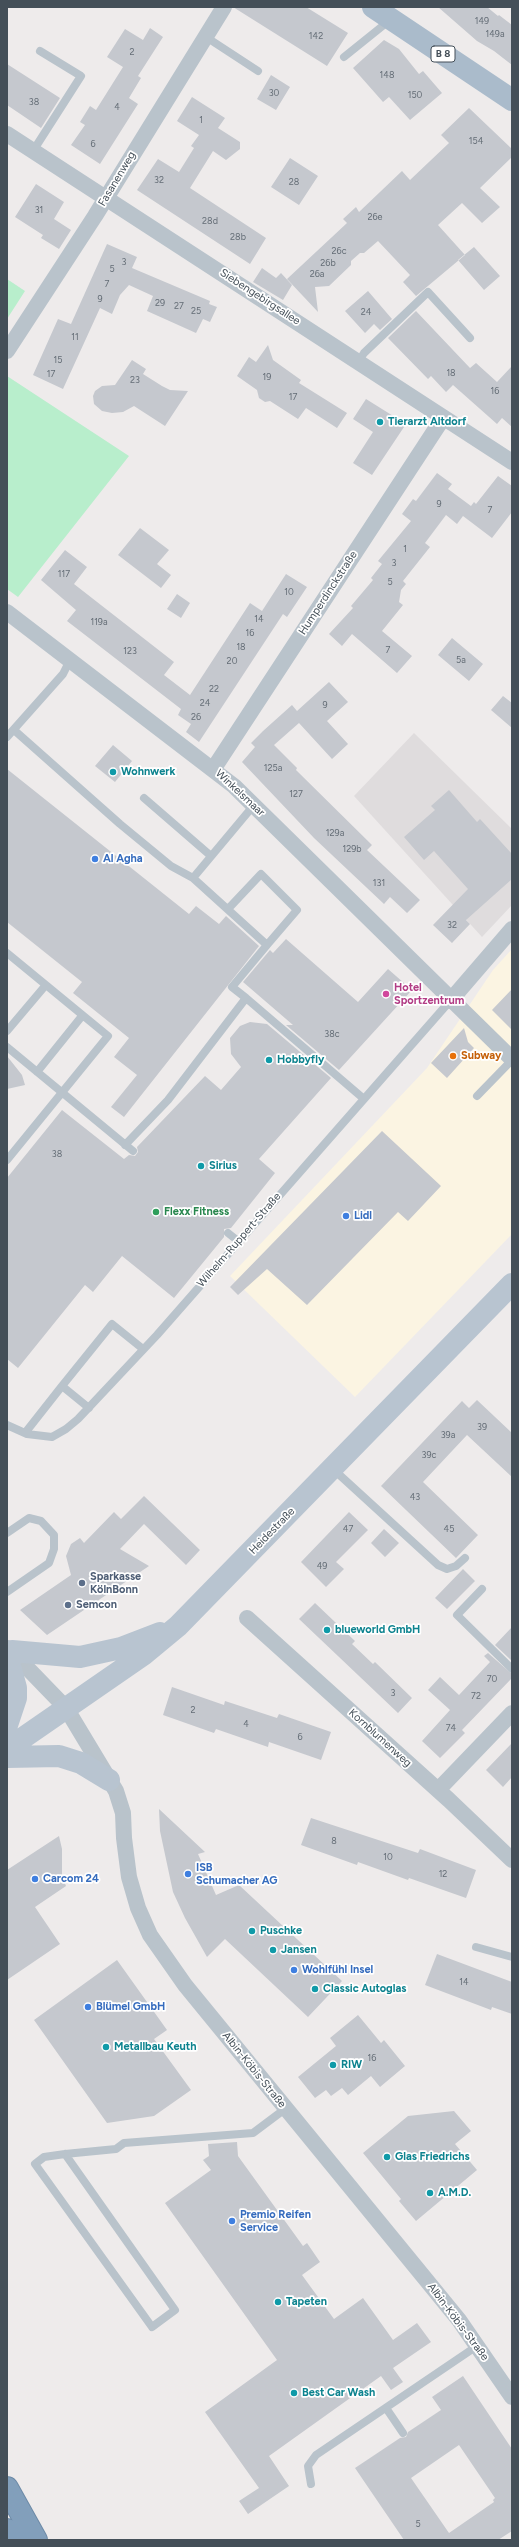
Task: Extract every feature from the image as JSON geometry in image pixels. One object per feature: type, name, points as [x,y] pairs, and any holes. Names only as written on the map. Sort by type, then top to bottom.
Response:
[{"type":"highway","points":[[7,2488],[36,2540]]},
{"type":"highway","points":[[7,2530],[14,2540]]},
{"type":"main road","name":"B 8","points":[[373,7],[512,100]]},
{"type":"main road","name":"Heidestraße","points":[[7,1749],[143,1655],[178,1626],[512,1284]]},
{"type":"main road","points":[[7,1726],[16,1698],[16,1688],[9,1651],[80,1657],[121,1648],[178,1626]]},
{"type":"main road","points":[[7,1758],[59,1756],[81,1763],[109,1780]]},
{"type":"street","name":"Fasanenweg","points":[[7,351],[224,7]]},
{"type":"street","name":"Siebengebirgsallee","points":[[7,134],[359,361],[443,418],[512,462]]},
{"type":"street","name":"Humperdinckstraße","points":[[214,768],[443,418]]},
{"type":"street","name":"Winkelsmaar","points":[[7,612],[69,662],[214,768],[254,805],[450,1000]]},
{"type":"street","name":"Wilhelm-Ruppert-Straße","points":[[450,1000],[512,929]]},
{"type":"street","points":[[450,1000],[512,1059]]},
{"type":"street","name":"Kornblumenweg","points":[[247,1618],[438,1790],[512,1860]]},
{"type":"street","name":"Albin-Köbis-Straße","points":[[9,1651],[66,1708],[109,1780],[123,1813],[124,1838],[129,1877],[138,1908],[150,1935],[185,1984],[285,2109],[445,2303],[512,2396]]},
{"type":"street","points":[[438,1790],[512,1712]]},
{"type":"lane","points":[[344,57],[391,20]]},
{"type":"lane","points":[[206,37],[258,71]]},
{"type":"lane","points":[[33,151],[81,76],[40,52]]},
{"type":"lane","points":[[359,361],[364,353],[428,292],[470,338]]},
{"type":"lane","points":[[7,737],[63,674],[69,662]]},
{"type":"lane","points":[[14,730],[125,828],[171,866],[193,878],[267,945]]},
{"type":"lane","points":[[144,798],[211,856]]},
{"type":"lane","points":[[193,878],[254,805]]},
{"type":"lane","points":[[228,909],[261,874],[297,910],[232,987],[364,1099]]},
{"type":"lane","points":[[7,1160],[108,1036],[8,956]]},
{"type":"lane","points":[[7,1031],[45,986]]},
{"type":"lane","points":[[125,1145],[168,1100],[246,998]]},
{"type":"lane","name":"Wilhelm-Ruppert-Straße","points":[[7,1425],[25,1433],[52,1437],[66,1429],[89,1408],[143,1349],[450,1000]]},
{"type":"lane","points":[[37,1072],[82,1016]]},
{"type":"lane","points":[[7,1047],[133,1151]]},
{"type":"lane","points":[[477,1096],[512,1059]]},
{"type":"lane","points":[[228,1233],[238,1241]]},
{"type":"lane","points":[[25,1433],[112,1324],[143,1349]]},
{"type":"lane","points":[[62,1386],[89,1408]]},
{"type":"lane","points":[[333,1468],[438,1565],[447,1568],[456,1566],[465,1558]]},
{"type":"lane","points":[[7,1533],[29,1518],[41,1521],[54,1535],[54,1549],[49,1563],[7,1592]]},
{"type":"lane","points":[[482,1589],[457,1615],[512,1670]]},
{"type":"lane","points":[[476,1947],[512,1957]]},
{"type":"lane","points":[[65,2154],[175,2310],[152,2327],[35,2164],[44,2157],[65,2154],[116,2149],[124,2143],[253,2133],[285,2109]]},
{"type":"lane","points":[[311,2484],[308,2466],[316,2455],[477,2346]]},
{"type":"lane","points":[[386,2408],[403,2434]]},
{"type":"shaded area","points":[[414,733],[512,829],[512,905],[482,937],[354,796]]},
{"type":"shaded area","points":[[512,949],[512,1234],[355,1397],[230,1276],[427,1068],[493,970]]},
{"type":"green space","points":[[7,279],[25,291],[7,319]]},
{"type":"green space","points":[[7,376],[129,456],[18,597],[7,589]]},
{"type":"building","points":[[233,7],[306,7],[348,33],[327,66]]},
{"type":"building","points":[[438,7],[487,7],[512,25],[512,65],[494,51],[477,41]]},
{"type":"building","points":[[150,28],[163,37],[138,76],[141,78],[129,98],[138,104],[100,164],[71,145],[85,125],[80,122],[90,106],[96,110],[123,67],[107,57],[125,29],[143,40]]},
{"type":"building","points":[[384,40],[399,49],[419,74],[423,71],[442,93],[410,120],[389,97],[383,102],[353,68]]},
{"type":"building","points":[[7,64],[60,98],[41,128],[7,105]]},
{"type":"building","points":[[271,75],[290,87],[276,110],[257,99]]},
{"type":"building","points":[[192,97],[225,118],[218,128],[240,142],[240,149],[226,160],[213,151],[190,188],[266,238],[250,264],[137,190],[158,159],[179,172],[194,148],[191,146],[199,135],[177,121]]},
{"type":"building","points":[[469,108],[512,149],[512,157],[480,188],[500,207],[482,223],[462,203],[438,225],[465,255],[416,296],[403,282],[410,275],[378,241],[364,253],[360,253],[351,261],[351,265],[329,286],[315,287],[318,312],[287,279],[347,223],[343,219],[356,207],[359,212],[402,171],[410,180],[449,143],[441,135]]},
{"type":"building","points":[[290,158],[318,176],[299,205],[271,187]]},
{"type":"building","points":[[36,184],[64,202],[54,219],[71,230],[59,249],[41,238],[43,235],[15,217]]},
{"type":"building","points":[[107,244],[137,257],[132,268],[210,301],[209,304],[217,307],[210,322],[203,319],[196,333],[147,311],[153,296],[129,285],[120,295],[112,314],[100,308],[63,389],[33,375],[58,319],[71,324]]},
{"type":"building","points":[[474,247],[500,276],[484,290],[458,260]]},
{"type":"building","points":[[262,268],[276,278],[281,273],[292,285],[283,300],[253,282]]},
{"type":"building","points":[[368,291],[392,319],[380,330],[374,324],[365,333],[345,311]]},
{"type":"building","points":[[416,311],[470,368],[476,363],[497,382],[512,366],[512,427],[502,418],[497,424],[453,385],[446,392],[431,376],[428,379],[388,338]]},
{"type":"building","points":[[268,345],[273,360],[301,380],[299,383],[347,413],[337,428],[306,408],[298,419],[270,401],[265,402],[259,398],[257,390],[237,376],[249,357],[256,362]]},
{"type":"building","points":[[132,360],[146,369],[143,374],[162,386],[170,390],[188,391],[165,426],[134,406],[123,412],[112,413],[102,411],[94,404],[93,396],[95,391],[102,386],[115,385]]},
{"type":"building","points":[[366,399],[406,424],[372,475],[353,463],[373,432],[353,419]]},
{"type":"building","points":[[437,473],[452,484],[448,489],[471,506],[474,502],[476,504],[498,476],[512,486],[512,512],[492,538],[463,516],[457,524],[446,515],[425,543],[430,547],[403,581],[406,584],[401,590],[399,602],[403,605],[382,631],[412,656],[397,673],[352,634],[342,646],[329,634],[353,608],[351,606],[373,580],[371,578],[382,564],[378,561],[411,521],[402,514],[413,499],[416,501]]},
{"type":"building","points":[[140,528],[169,550],[157,564],[171,575],[161,588],[118,555]]},
{"type":"building","points":[[65,550],[87,567],[74,584],[174,662],[164,675],[190,695],[250,603],[262,611],[286,574],[307,587],[287,617],[283,614],[199,742],[186,732],[191,724],[178,715],[181,709],[67,621],[76,610],[41,580]]},
{"type":"building","points":[[177,594],[190,603],[181,618],[167,609]]},
{"type":"building","points":[[452,638],[483,664],[469,681],[438,655]]},
{"type":"building","points":[[329,682],[348,702],[327,721],[348,744],[332,759],[299,723],[274,745],[297,768],[296,770],[372,845],[367,850],[420,900],[407,913],[390,897],[384,904],[314,838],[242,762],[255,747],[251,743],[263,731],[292,705],[297,711]]},
{"type":"building","points":[[503,696],[512,703],[512,728],[491,710]]},
{"type":"building","name":"Wohnwerk","points":[[113,745],[132,761],[115,782],[95,766]]},
{"type":"building","points":[[7,769],[189,914],[196,906],[219,924],[226,916],[259,946],[124,1117],[111,1107],[137,1075],[114,1057],[129,1038],[73,993],[82,982],[7,922]]},
{"type":"building","points":[[449,790],[477,822],[480,819],[512,854],[512,879],[466,920],[470,924],[452,943],[433,925],[468,889],[434,851],[424,860],[404,837],[435,810],[431,806]]},
{"type":"building","points":[[286,939],[358,1002],[388,969],[412,990],[339,1070],[286,1025],[293,1025],[243,982],[270,950],[273,953]]},
{"type":"building","points":[[512,989],[512,1030],[492,1010]]},
{"type":"building","points":[[250,1022],[267,1024],[331,1078],[259,1159],[275,1173],[231,1228],[224,1229],[224,1237],[174,1298],[122,1256],[93,1292],[85,1285],[18,1368],[7,1359],[7,1178],[62,1110],[124,1159],[129,1155],[135,1156],[138,1152],[137,1147],[205,1076],[221,1090],[241,1067],[231,1054],[230,1038],[240,1026]]},
{"type":"building","name":"Subway","points":[[464,1028],[468,1042],[474,1048],[447,1078],[431,1063]]},
{"type":"building","points":[[7,1056],[22,1075],[25,1085],[7,1089]]},
{"type":"building","name":"Lidl","points":[[382,1131],[441,1186],[408,1221],[398,1212],[307,1305],[267,1269],[238,1295],[230,1287]]},
{"type":"building","points":[[477,1400],[512,1433],[512,1477],[467,1435],[423,1482],[478,1535],[456,1558],[381,1486],[462,1401],[469,1408]]},
{"type":"building","points":[[144,1496],[200,1550],[186,1565],[144,1524],[120,1549],[149,1566],[47,1635],[20,1610],[71,1575],[66,1556],[71,1544],[80,1538],[84,1543],[114,1512],[121,1519]]},
{"type":"building","points":[[349,1512],[368,1530],[336,1562],[344,1569],[326,1587],[301,1562]]},
{"type":"building","points":[[384,1529],[399,1543],[385,1557],[371,1543]]},
{"type":"building","points":[[463,1569],[475,1581],[447,1609],[435,1598]]},
{"type":"building","points":[[315,1603],[355,1641],[352,1644],[373,1664],[375,1662],[412,1698],[398,1713],[299,1619]]},
{"type":"building","points":[[512,1627],[512,1661],[495,1645]]},
{"type":"building","points":[[488,1653],[512,1674],[512,1678],[462,1730],[465,1733],[440,1758],[422,1741],[450,1710],[428,1690],[440,1677],[459,1695],[490,1662],[484,1656]]},
{"type":"building","points":[[172,1687],[224,1705],[225,1701],[277,1718],[279,1714],[331,1732],[321,1760],[269,1742],[268,1747],[216,1729],[214,1733],[163,1715]]},
{"type":"building","points":[[512,1743],[512,1777],[503,1787],[486,1770]]},
{"type":"building","points":[[159,1809],[205,1852],[198,1854],[216,1895],[239,1885],[342,1981],[308,2017],[225,1939],[207,1957],[185,1918],[173,1892],[160,1831]]},
{"type":"building","points":[[311,1818],[418,1853],[420,1849],[476,1870],[466,1898],[409,1878],[408,1880],[358,1862],[357,1865],[301,1845]]},
{"type":"building","points":[[59,1836],[62,1849],[62,1876],[66,1886],[35,1907],[60,1944],[7,1980],[7,1870]]},
{"type":"building","points":[[437,1954],[512,1982],[512,2014],[492,2007],[491,2010],[425,1985]]},
{"type":"building","points":[[117,1960],[167,2030],[154,2039],[191,2090],[154,2116],[107,2123],[34,2020]]},
{"type":"building","points":[[358,2015],[381,2043],[384,2040],[405,2066],[380,2087],[371,2076],[348,2095],[342,2088],[331,2096],[326,2090],[315,2098],[298,2077],[336,2046],[330,2038]]},
{"type":"building","points":[[454,2111],[471,2131],[455,2144],[477,2170],[416,2221],[399,2201],[401,2199],[363,2153],[408,2116]]},
{"type":"building","points":[[237,2142],[238,2156],[303,2246],[307,2243],[320,2262],[302,2275],[334,2319],[363,2298],[393,2340],[417,2323],[431,2342],[393,2368],[403,2382],[391,2390],[381,2376],[269,2456],[289,2486],[248,2514],[239,2501],[259,2488],[205,2412],[277,2360],[165,2203],[211,2170],[203,2160],[209,2156],[208,2144]]},
{"type":"building","points":[[463,2376],[512,2449],[512,2531],[498,2540],[404,2540],[355,2468],[400,2438],[406,2437],[408,2432],[441,2410],[432,2397]],"holes":[[[459,2445],[495,2498],[493,2500],[494,2502],[449,2533],[411,2478]]]},
{"type":"place","name":"Tierarzt Altdorf","points":[[380,422]]},
{"type":"place","name":"Wohnwerk","points":[[113,772]]},
{"type":"place","name":"Al Agha","points":[[95,859]]},
{"type":"place","name":"Hotel Sportzentrum","points":[[386,994]]},
{"type":"place","name":"Subway","points":[[453,1056]]},
{"type":"place","name":"Hobbyfly","points":[[269,1060]]},
{"type":"place","name":"Sirius","points":[[201,1166]]},
{"type":"place","name":"Flexx Fitness","points":[[156,1212]]},
{"type":"place","name":"Lidl","points":[[346,1216]]},
{"type":"place","name":"Sparkasse KölnBonn","points":[[82,1583]]},
{"type":"place","name":"Semcon","points":[[68,1605]]},
{"type":"place","name":"blueworld GmbH","points":[[327,1630]]},
{"type":"place","name":"ISB Schumacher AG","points":[[188,1874]]},
{"type":"place","name":"Carcom 24","points":[[35,1879]]},
{"type":"place","name":"Puschke","points":[[252,1931]]},
{"type":"place","name":"Jansen","points":[[273,1950]]},
{"type":"place","name":"Wohlfühl Insel","points":[[294,1970]]},
{"type":"place","name":"Classic Autoglas","points":[[315,1989]]},
{"type":"place","name":"Blümel GmbH","points":[[88,2007]]},
{"type":"place","name":"Metallbau Keuth","points":[[106,2047]]},
{"type":"place","name":"RIW","points":[[333,2065]]},
{"type":"place","name":"Glas Friedrichs","points":[[387,2157]]},
{"type":"place","name":"A.M.D.","points":[[430,2193]]},
{"type":"place","name":"Premio Reifen Service","points":[[232,2221]]},
{"type":"place","name":"Tapeten","points":[[278,2302]]},
{"type":"place","name":"Best Car Wash","points":[[294,2393]]}]
